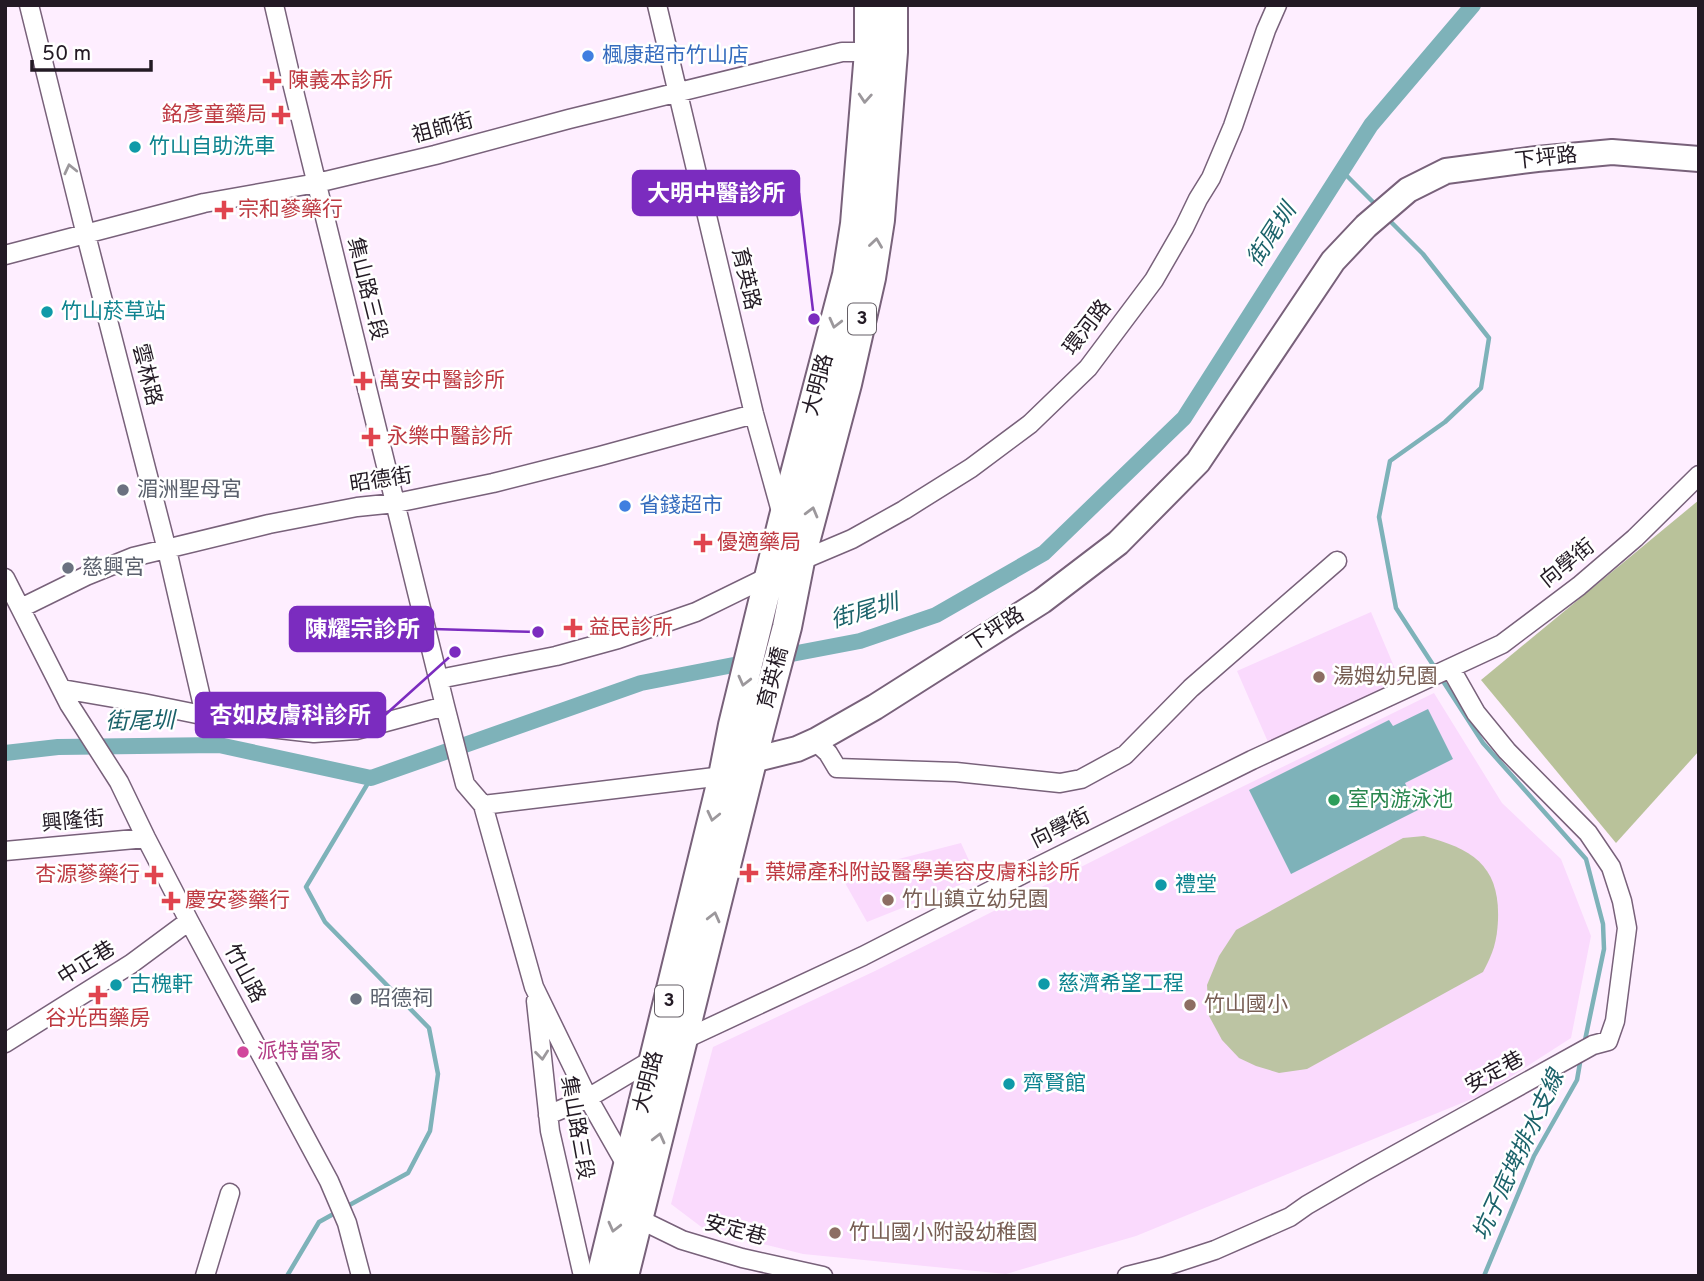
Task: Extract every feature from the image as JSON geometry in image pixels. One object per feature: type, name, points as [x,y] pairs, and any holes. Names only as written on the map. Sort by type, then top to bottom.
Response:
[{"type":"main road","name":"大明路","points":[[788,627],[800,561],[847,384],[871,278],[880,220],[881,52],[869,5]]},
{"type":"main road","name":"大明路","points":[[756,637],[783,520],[847,275],[881,52],[892,5]]},
{"type":"main road","name":"育英橋","points":[[747,727],[788,627]]},
{"type":"main road","name":"育英橋","points":[[747,727],[756,637]]},
{"type":"main road","name":"大明路","points":[[624,1276],[752,761],[747,727]]},
{"type":"main road","name":"大明路","points":[[601,1276],[723,776],[747,727]]},
{"type":"street","name":"雲林路","points":[[29,5],[167,550],[205,716]]},
{"type":"street","name":"集山路三段","points":[[274,5],[465,784],[483,804],[534,987],[550,1131],[583,1276]]},
{"type":"street","name":"育英路","points":[[657,5],[754,414],[783,520],[800,561]]},
{"type":"street","name":"環河路","points":[[439,680],[556,656],[618,639],[696,612],[800,561],[852,539],[904,510],[971,468],[1030,424],[1088,368],[1154,280],[1211,178],[1277,5]]},
{"type":"street","name":"祖師街","points":[[5,255],[204,203],[317,183],[435,155],[842,52],[881,52]]},
{"type":"street","name":"下坪路","points":[[483,804],[723,776],[752,761],[797,749],[815,741],[875,708],[1042,601],[1118,543],[1198,462],[1333,261],[1400,195],[1446,171],[1524,161],[1612,152],[1699,159]]},
{"type":"street","name":"昭德街","points":[[21,608],[86,576],[133,557],[269,524],[357,507],[396,503],[520,476],[754,414]]},
{"type":"street","name":"向學街","points":[[683,1040],[863,956],[1252,760],[1502,645],[1579,586],[1635,538],[1699,475]]},
{"type":"street","points":[[815,741],[828,753],[837,768],[956,772],[1060,783],[1081,779],[1125,754],[1191,688],[1337,561]]},
{"type":"street","points":[[5,578],[62,689],[261,727],[314,733],[356,730],[445,706]]},
{"type":"street","name":"安定巷","points":[[1127,1276],[1214,1250],[1290,1217],[1364,1172],[1593,1045],[1608,1041],[1615,1021],[1627,928],[1611,866],[1588,833],[1507,751],[1476,713],[1451,669]]},
{"type":"street","name":"竹山路","points":[[62,689],[119,782],[189,921],[331,1186],[347,1223],[361,1276]]},
{"type":"street","name":"興隆街","points":[[5,851],[146,838]]},
{"type":"street","name":"中正巷","points":[[5,1043],[131,964],[189,921]]},
{"type":"street","name":"集山路三段","points":[[534,987],[588,1097],[629,1167],[639,1219]]},
{"type":"street","points":[[548,1115],[588,1097],[655,1058]]},
{"type":"street","points":[[205,1276],[230,1193]]},
{"type":"street","name":"安定巷","points":[[639,1219],[682,1240],[742,1258],[823,1276]]},
{"type":"shaded area","name":"湯姆幼兒園","points":[[1371,612],[1401,683],[1268,742],[1237,671]]},
{"type":"shaded area","name":"竹山國小","points":[[1434,693],[1502,803],[1561,859],[1591,936],[1571,1038],[1484,1094],[1136,1236],[1006,1274],[803,1254],[704,1229],[671,1204],[713,1047],[875,971]]},
{"type":"shaded area","name":"竹山鎮立幼兒園","points":[[961,843],[977,878],[867,922],[840,874]]},
{"type":"green space","points":[[1699,500],[1699,751],[1616,843],[1481,680]]},
{"type":"green space","points":[[1424,836],[1469,854],[1488,873],[1494,886],[1497,935],[1483,972],[1307,1069],[1279,1073],[1239,1058],[1222,1040],[1209,1016],[1207,985],[1219,956],[1236,930],[1403,838]]},
{"type":"water","name":"室內游泳池","points":[[1428,709],[1453,759],[1405,783],[1418,810],[1291,874],[1249,790],[1389,720],[1393,726]]},
{"type":"waterway","name":"街尾圳","points":[[776,657],[860,641],[936,615],[1044,553],[1184,418],[1371,125],[1473,5]]},
{"type":"waterway","name":"坑子底埤排水支線","points":[[1342,171],[1378,207]]},
{"type":"waterway","name":"坑子底埤排水支線","points":[[1388,219],[1423,254],[1489,338],[1481,388],[1445,422],[1390,461],[1379,517],[1396,608],[1437,671]]},
{"type":"waterway","name":"街尾圳","points":[[5,753],[58,747],[219,745],[371,778],[641,683],[754,661]]},
{"type":"waterway","name":"坑子底埤排水支線","points":[[1441,678],[1483,743],[1586,859],[1603,924],[1604,949],[1584,1045]]},
{"type":"waterway","points":[[344,1208],[408,1173],[430,1131],[438,1074],[429,1028],[325,922],[306,887],[371,778]]},
{"type":"waterway","name":"坑子底埤排水支線","points":[[1484,1276],[1534,1156],[1577,1080],[1581,1057]]},
{"type":"waterway","points":[[287,1276],[319,1222],[337,1212]]},
{"type":"place","name":"楓康超市竹山店","points":[[588,56]]},
{"type":"place","name":"陳義本診所","points":[[272,81]]},
{"type":"place","name":"銘彥童藥局","points":[[281,115]]},
{"type":"place","name":"竹山自助洗車","points":[[135,147]]},
{"type":"place","name":"宗和蔘藥行","points":[[224,210]]},
{"type":"place","name":"竹山菸草站","points":[[47,312]]},
{"type":"place","name":"大明中醫診所","points":[[814,319]]},
{"type":"place","name":"萬安中醫診所","points":[[363,381]]},
{"type":"place","name":"永樂中醫診所","points":[[371,437]]},
{"type":"place","name":"湄洲聖母宮","points":[[123,490]]},
{"type":"place","name":"省錢超市","points":[[625,506]]},
{"type":"place","name":"優適藥局","points":[[703,543]]},
{"type":"place","name":"慈興宮","points":[[68,568]]},
{"type":"place","name":"益民診所","points":[[573,628]]},
{"type":"place","name":"陳耀宗診所","points":[[538,632]]},
{"type":"place","name":"杏如皮膚科診所","points":[[455,652]]},
{"type":"place","name":"湯姆幼兒園","points":[[1319,677]]},
{"type":"place","name":"室內游泳池","points":[[1334,800]]},
{"type":"place","name":"葉婦產科附設醫學美容皮膚科診所","points":[[749,873]]},
{"type":"place","name":"杏源蔘藥行","points":[[154,875]]},
{"type":"place","name":"禮堂","points":[[1161,885]]},
{"type":"place","name":"竹山鎮立幼兒園","points":[[888,900]]},
{"type":"place","name":"慶安蔘藥行","points":[[171,901]]},
{"type":"place","name":"慈濟希望工程","points":[[1044,984]]},
{"type":"place","name":"古槐軒","points":[[116,985]]},
{"type":"place","name":"谷光西藥房","points":[[98,995]]},
{"type":"place","name":"昭德祠","points":[[356,999]]},
{"type":"place","name":"竹山國小","points":[[1190,1005]]},
{"type":"place","name":"派特當家","points":[[243,1052]]},
{"type":"place","name":"齊賢館","points":[[1009,1084]]},
{"type":"place","name":"竹山國小附設幼稚園","points":[[835,1233]]}]
